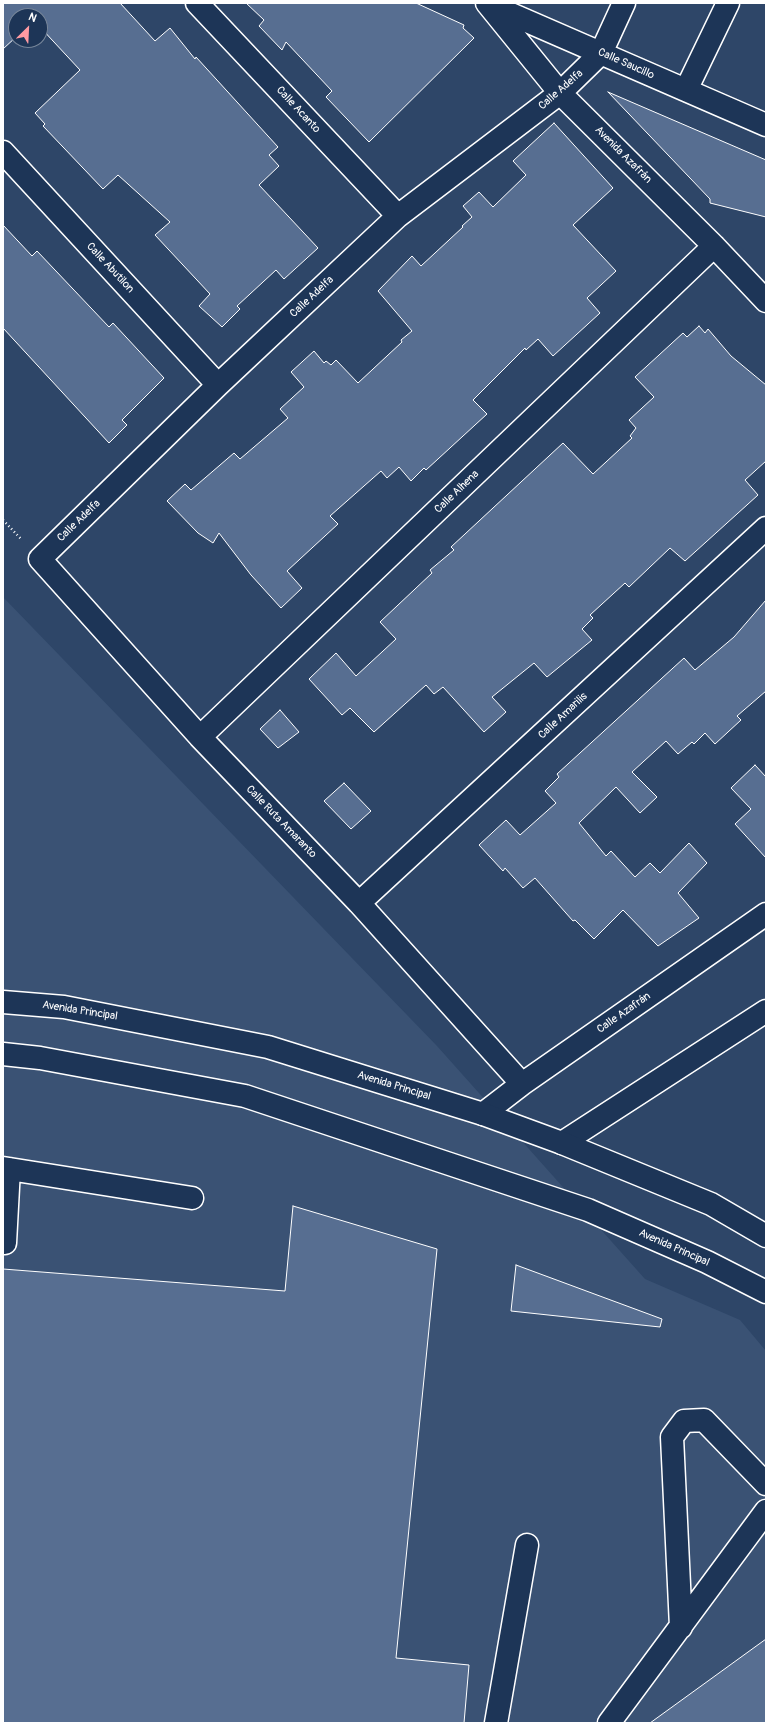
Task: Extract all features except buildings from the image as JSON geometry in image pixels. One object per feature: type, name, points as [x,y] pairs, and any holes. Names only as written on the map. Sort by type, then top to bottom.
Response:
[{"type":"street","name":"Calle Acanto","points":[[197,3],[398,216]]},
{"type":"street","name":"Calle Saucillo","points":[[486,3],[686,90],[765,120]]},
{"type":"street","name":"Avenida Azafrán","points":[[486,3],[560,93],[714,246],[766,301]]},
{"type":"street","points":[[601,53],[624,3]]},
{"type":"street","points":[[686,90],[728,3]]},
{"type":"street","name":"Calle Adelfa","points":[[40,559],[218,385],[398,216],[560,93],[601,53]]},
{"type":"street","name":"Calle Abutilon","points":[[3,152],[218,385]]},
{"type":"street","name":"Calle Alhena","points":[[200,737],[714,246]]},
{"type":"street","name":"Calle Amarilis","points":[[359,903],[766,528]]},
{"type":"street","name":"Calle Ruta Amaranto","points":[[40,559],[200,737],[359,903],[522,1084]]},
{"type":"street","name":"Calle Azafrán","points":[[483,1114],[522,1084],[766,914]]},
{"type":"street","name":"Avenida Principal","points":[[3,1002],[64,1007],[268,1047],[483,1114],[562,1143],[711,1204],[766,1236]]},
{"type":"street","points":[[562,1143],[766,1010]]},
{"type":"street","name":"Avenida Principal","points":[[3,1054],[40,1058],[245,1096],[588,1210],[707,1262],[766,1292]]},
{"type":"street","points":[[3,1243],[5,1243],[6,1169],[192,1198]]},
{"type":"street","points":[[680,1626],[672,1438],[684,1421],[704,1420],[766,1484]]},
{"type":"street","points":[[609,1723],[766,1511]]},
{"type":"street","points":[[496,1723],[527,1545]]},
{"type":"shaded area","points":[[3,597],[437,1046],[645,1279],[740,1320],[766,1351],[766,1723],[3,1723]]}]
